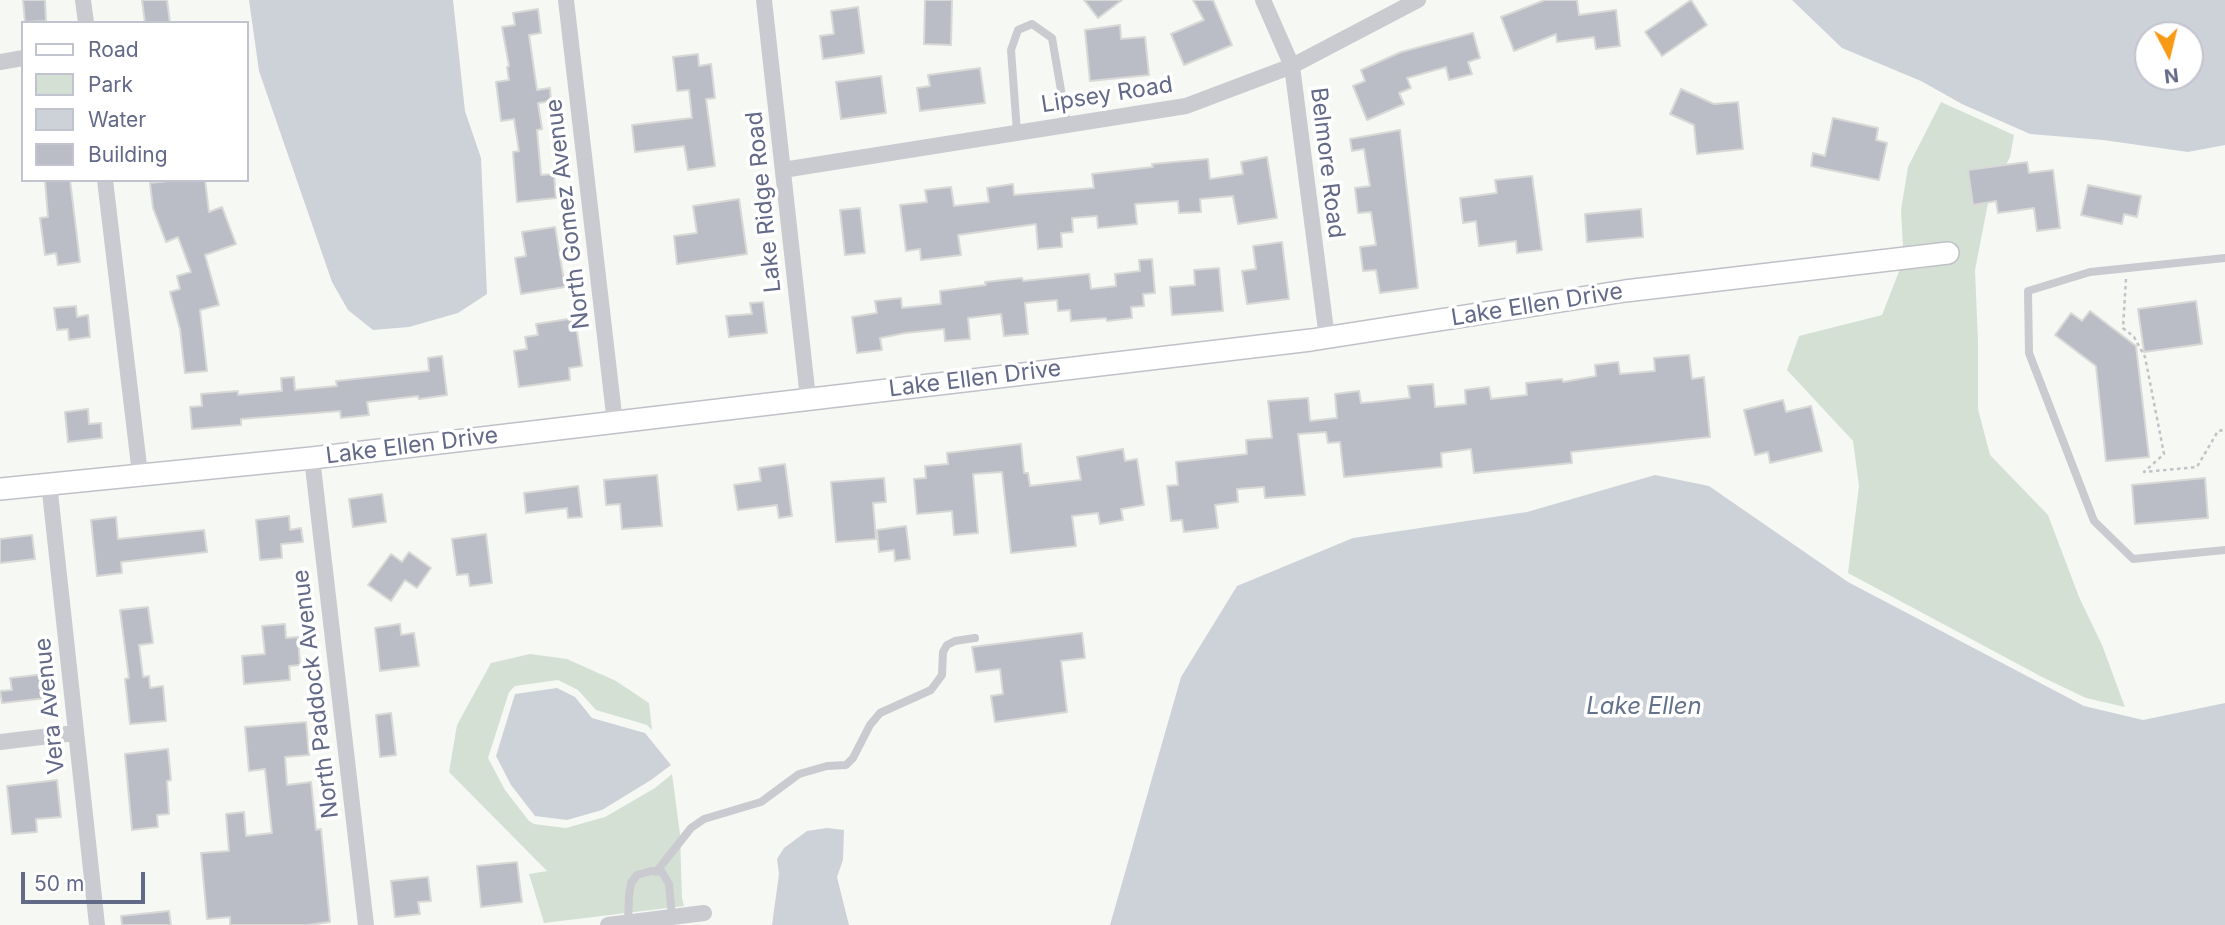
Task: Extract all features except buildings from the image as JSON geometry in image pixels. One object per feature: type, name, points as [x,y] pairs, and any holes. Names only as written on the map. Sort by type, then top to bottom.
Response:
[{"type":"street","points":[[83,0],[86,21]]},
{"type":"street","name":"North Gomez Avenue","points":[[566,0],[615,423]]},
{"type":"street","name":"Lake Ridge Road","points":[[764,0],[808,398]]},
{"type":"street","name":"Belmore Road","points":[[1263,0],[1292,66],[1327,338]]},
{"type":"street","name":"Lipsey Road","points":[[783,170],[1186,106],[1292,66],[1418,0]]},
{"type":"street","points":[[0,62],[21,58]]},
{"type":"street","points":[[105,182],[140,474]]},
{"type":"street","name":"Lake Ellen Drive","points":[[0,489],[312,458],[1327,338],[1625,291],[1948,253]]},
{"type":"street","name":"North Paddock Avenue","points":[[312,458],[366,925]]},
{"type":"street","name":"Vera Avenue","points":[[49,483],[97,925]]},
{"type":"street","points":[[0,742],[75,733]]},
{"type":"street","points":[[608,925],[704,913]]},
{"type":"lane","points":[[1017,132],[1011,50],[1018,30],[1032,24],[1052,38],[1067,125]]},
{"type":"lane","points":[[2225,258],[2090,272],[2028,291],[2029,354],[2094,521],[2133,558],[2225,550]]},
{"type":"lane","points":[[657,872],[691,828],[704,819],[761,802],[799,774],[827,766],[846,765],[880,713],[931,690],[942,675],[943,652],[947,645],[975,638]]},
{"type":"lane","points":[[628,923],[631,883],[637,875],[651,871],[662,873],[669,884],[672,917]]},
{"type":"path","points":[[2126,269],[2123,328],[2134,337],[2145,357],[2164,454],[2144,472],[2197,467],[2218,431],[2225,430]]},
{"type":"green space","points":[[1941,102],[2014,135],[2010,157],[1989,198],[1975,270],[1978,409],[1990,455],[2048,515],[2125,707],[2086,698],[2042,677],[1848,573],[1859,486],[1853,441],[1787,370],[1799,336],[1882,315],[1900,269],[1957,262],[1955,243],[1903,249],[1901,210],[1908,167]]},
{"type":"green space","points":[[530,654],[567,659],[616,681],[649,703],[652,730],[647,725],[596,710],[578,690],[558,680],[515,686],[509,692],[488,758],[505,790],[529,821],[566,828],[605,817],[655,788],[672,774],[680,834],[684,906],[544,923],[529,874],[547,871],[449,772],[457,725],[491,663]]},
{"type":"water","points":[[249,0],[453,0],[465,111],[481,158],[487,294],[458,313],[409,327],[373,330],[348,310],[332,282],[259,71]]},
{"type":"water","points":[[1792,0],[2225,0],[2225,145],[2188,152],[2103,140],[2030,134],[1962,104],[1921,81],[1842,48]]},
{"type":"water","name":"Lake Ellen","points":[[1655,475],[1709,486],[1848,582],[2084,706],[2143,720],[2225,703],[2225,925],[1110,925],[1181,677],[1237,586],[1353,538],[1527,512]]},
{"type":"water","points":[[557,688],[575,697],[592,718],[645,733],[671,765],[602,810],[567,820],[535,816],[511,785],[496,756],[515,694]]},
{"type":"water","points":[[827,828],[844,830],[843,860],[837,877],[849,925],[772,925],[779,874],[777,859],[784,848],[807,831]]}]
